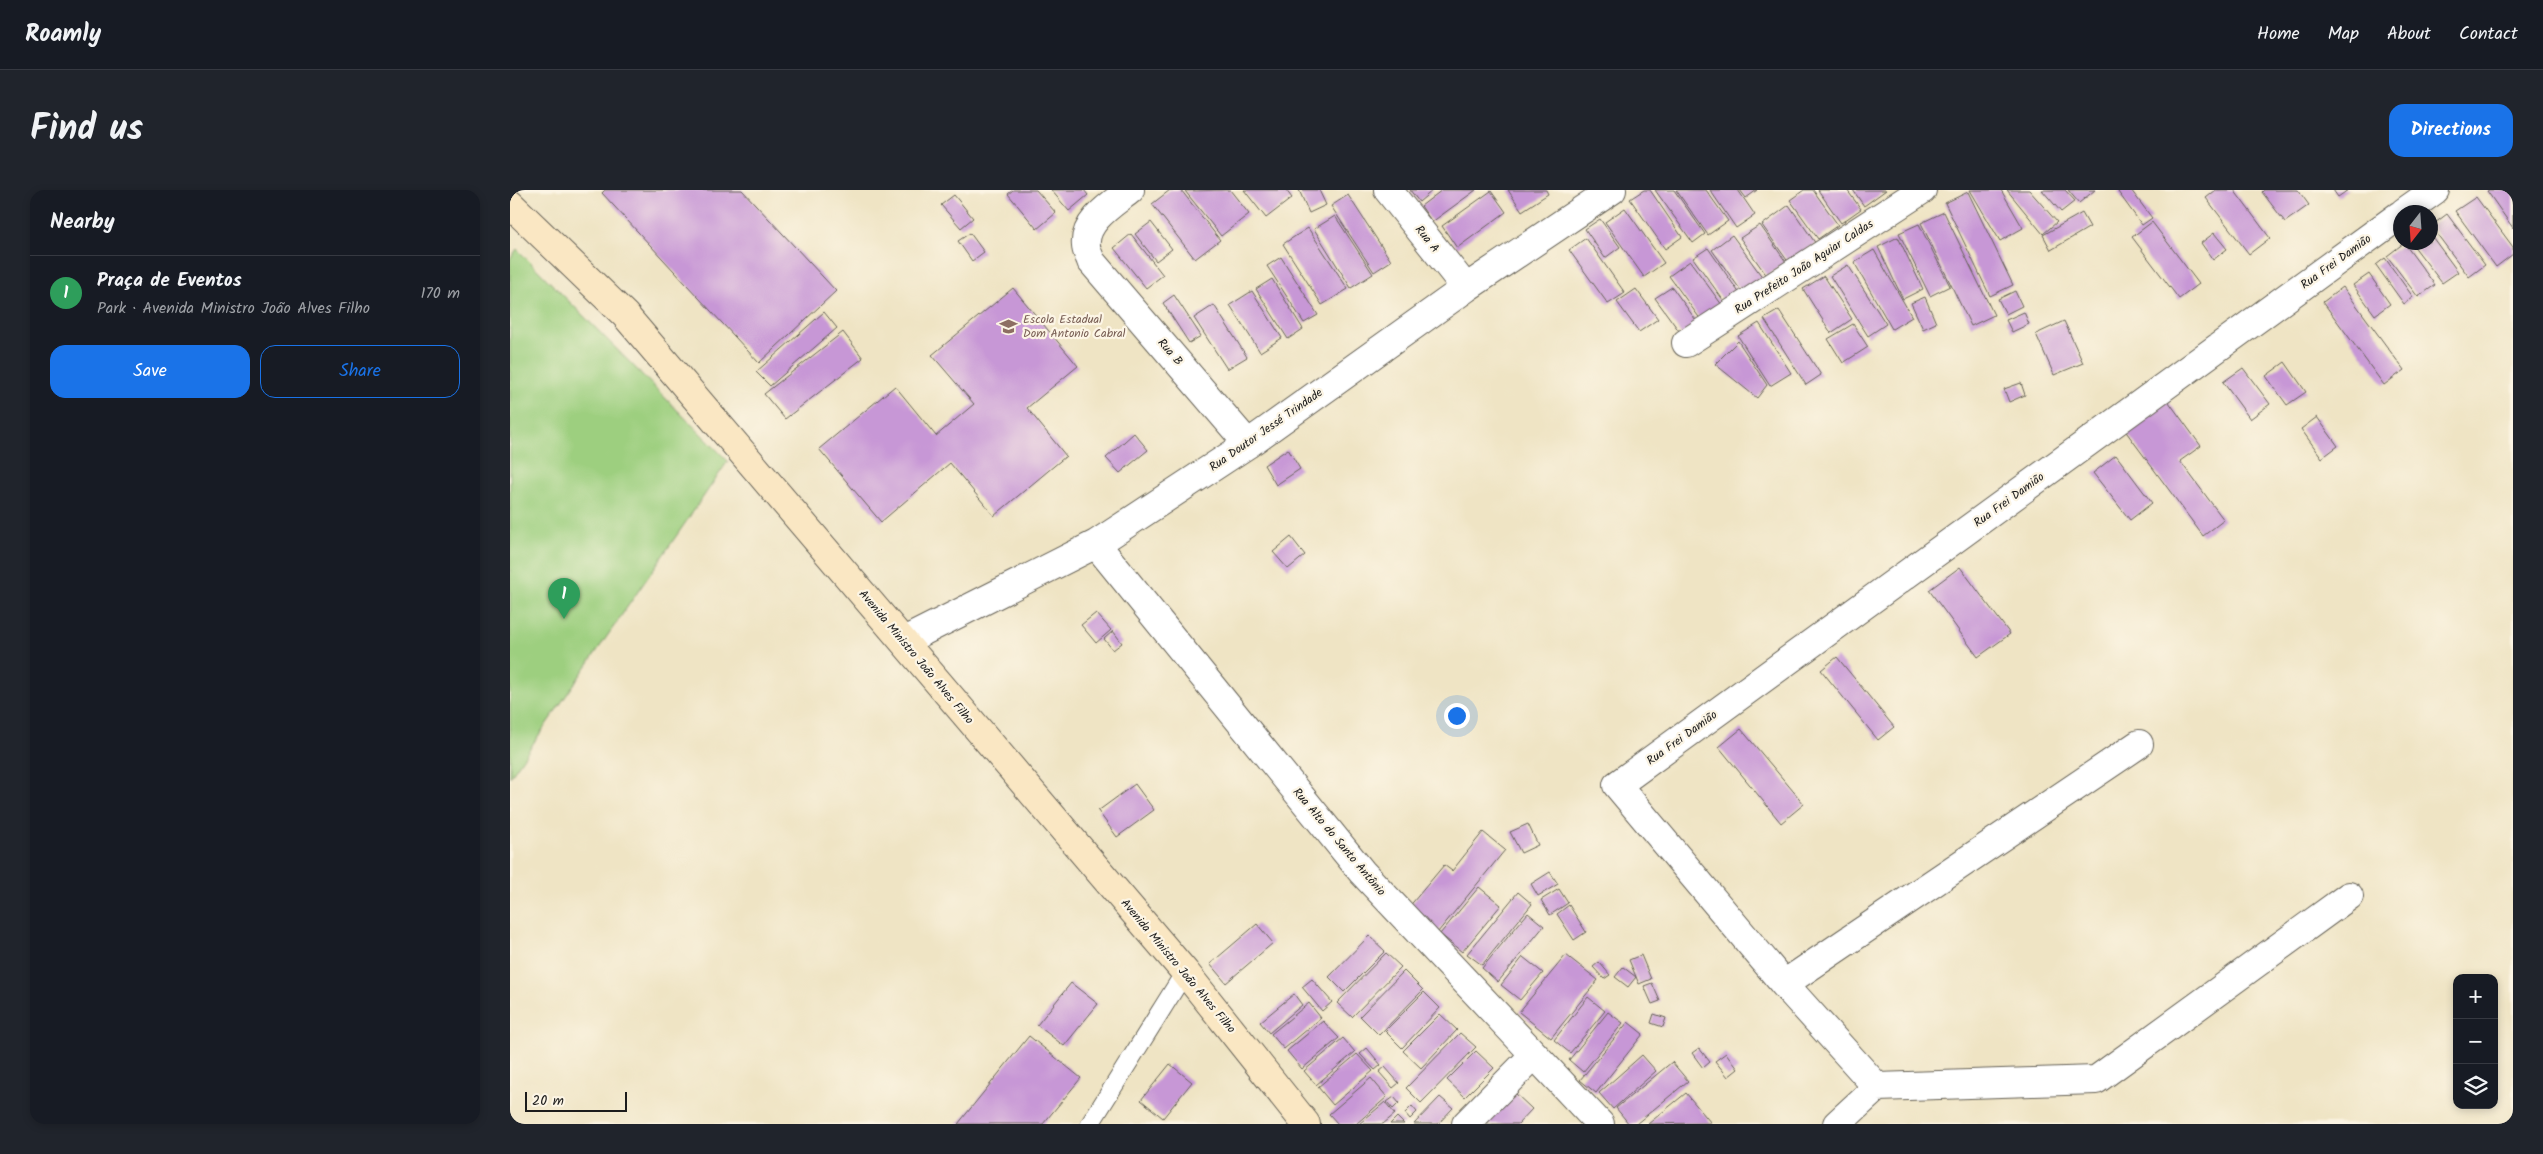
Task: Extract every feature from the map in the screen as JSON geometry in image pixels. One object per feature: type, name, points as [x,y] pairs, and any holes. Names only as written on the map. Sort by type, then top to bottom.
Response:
[{"type":"main road","name":"Avenida Ministro João Alves Filho","points":[[510,204],[625,315],[1185,972],[1306,1124]]},
{"type":"street","name":"Rua B","points":[[1130,190],[1100,215],[1090,228],[1085,246],[1091,261],[1248,444]]},
{"type":"street","name":"Rua A","points":[[1388,190],[1466,288]]},
{"type":"street","name":"Rua Doutor Jessé Trindade","points":[[904,641],[1096,544],[1248,444],[1466,288],[1612,190]]},
{"type":"street","name":"Rua Prefeito João Aguiar Caldas","points":[[1686,343],[1922,190]]},
{"type":"street","points":[[2414,205],[2435,190]]},
{"type":"street","name":"Rua Frei Damião","points":[[1784,984],[1617,785],[2393,220]]},
{"type":"street","name":"Rua Alto do Santo Antônio","points":[[1096,544],[1362,872],[1600,1124]]},
{"type":"street","points":[[1877,1087],[1784,984],[2139,744]]},
{"type":"street","points":[[1837,1124],[1877,1087],[2096,1080],[2349,896]]},
{"type":"street","points":[[1466,1124],[1534,1055]]},
{"type":"lane","points":[[1090,1124],[1185,972]]},
{"type":"green space","points":[[517,249],[728,461],[510,777],[510,259]]},
{"type":"building","points":[[605,190],[742,190],[836,291],[759,363],[602,193]]},
{"type":"building","points":[[1013,190],[1036,190],[1056,213],[1037,229],[1008,194]]},
{"type":"building","points":[[1051,190],[1084,190],[1088,195],[1069,211]]},
{"type":"building","points":[[1170,190],[1181,190],[1220,240],[1195,259],[1152,204]]},
{"type":"building","points":[[1230,190],[1249,214],[1221,236],[1185,191]]},
{"type":"building","points":[[1244,190],[1286,190],[1292,198],[1266,218]]},
{"type":"building","points":[[1299,190],[1319,190],[1326,205],[1309,213]]},
{"type":"building","points":[[1410,190],[1433,190],[1419,202]]},
{"type":"building","points":[[1442,190],[1476,190],[1432,222],[1421,206]]},
{"type":"building","points":[[1508,190],[1546,190],[1548,194],[1522,211]]},
{"type":"building","points":[[1644,190],[1650,190],[1682,237],[1665,249],[1630,199]]},
{"type":"building","points":[[1655,190],[1674,190],[1705,234],[1693,243]]},
{"type":"building","points":[[1676,190],[1706,190],[1728,221],[1708,235]]},
{"type":"building","points":[[1710,190],[1738,190],[1755,215],[1736,228]]},
{"type":"building","points":[[1740,190],[1757,190],[1746,198]]},
{"type":"building","points":[[1804,190],[1813,190],[1838,225],[1818,239],[1790,200]]},
{"type":"building","points":[[1818,190],[1847,190],[1861,209],[1841,223]]},
{"type":"building","points":[[1853,190],[1886,190],[1864,206]]},
{"type":"building","points":[[1970,190],[2001,190],[2023,228],[2000,241]]},
{"type":"building","points":[[2007,190],[2029,190],[2057,222],[2043,234]]},
{"type":"building","points":[[2042,190],[2065,190],[2075,201],[2061,212]]},
{"type":"building","points":[[2068,190],[2095,190],[2079,203]]},
{"type":"building","points":[[2120,190],[2131,190],[2152,218],[2142,225],[2118,192]]},
{"type":"building","points":[[2216,190],[2234,190],[2270,238],[2249,254],[2206,198]]},
{"type":"building","points":[[2264,190],[2298,190],[2309,205],[2285,222],[2262,192]]},
{"type":"building","points":[[2333,190],[2348,190],[2338,197]]},
{"type":"building","points":[[2513,190],[2513,228],[2487,191]]},
{"type":"building","points":[[1491,191],[1506,212],[1457,248],[1442,226]]},
{"type":"building","points":[[1968,192],[2013,285],[1990,296],[1945,203]]},
{"type":"building","points":[[954,195],[973,218],[961,228],[941,205]]},
{"type":"building","points":[[1348,195],[1391,261],[1374,272],[1331,206]]},
{"type":"building","points":[[2476,197],[2513,247],[2513,254],[2496,267],[2455,211]]},
{"type":"building","points":[[1789,205],[1816,244],[1789,263],[1762,225]]},
{"type":"building","points":[[1625,208],[1664,263],[1644,277],[1605,222]]},
{"type":"building","points":[[1944,212],[1994,315],[1971,326],[1921,223]]},
{"type":"building","points":[[2082,213],[2090,227],[2051,250],[2043,235]]},
{"type":"building","points":[[2447,214],[2485,265],[2469,277],[2438,235],[2438,221]]},
{"type":"building","points":[[1335,216],[1373,274],[1351,288],[1314,229]]},
{"type":"building","points":[[1600,219],[1620,247],[1605,258],[1585,229]]},
{"type":"building","points":[[1151,222],[1172,249],[1156,261],[1135,234]]},
{"type":"building","points":[[2152,222],[2199,284],[2179,299],[2132,237]]},
{"type":"building","points":[[1919,224],[1950,286],[1930,296],[1899,233]]},
{"type":"building","points":[[1760,225],[1786,262],[1767,276],[1740,238]]},
{"type":"building","points":[[1308,228],[1348,289],[1322,305],[1283,244]]},
{"type":"building","points":[[970,233],[984,252],[972,261],[958,241]]},
{"type":"building","points":[[2214,233],[2227,249],[2213,260],[2201,243]]},
{"type":"building","points":[[1131,234],[1163,275],[1146,288],[1114,248]]},
{"type":"building","points":[[1732,235],[1763,278],[1742,292],[1712,250]]},
{"type":"building","points":[[1898,237],[1923,289],[1903,299],[1878,247]]},
{"type":"building","points":[[1586,238],[1625,293],[1608,304],[1569,250]]},
{"type":"building","points":[[2438,245],[2458,272],[2442,283],[2417,250],[2438,250]]},
{"type":"building","points":[[1708,248],[1740,294],[1726,304],[1693,258]]},
{"type":"building","points":[[1874,250],[1912,317],[1892,329],[1854,262]]},
{"type":"building","points":[[2395,250],[2409,250],[2435,285],[2418,297],[2387,256]]},
{"type":"building","points":[[1281,257],[1318,315],[1304,323],[1267,266]]},
{"type":"building","points":[[2385,258],[2413,297],[2404,304],[2376,265]]},
{"type":"building","points":[[1690,261],[1722,305],[1701,320],[1669,276]]},
{"type":"building","points":[[1848,265],[1886,324],[1868,336],[1830,276]]},
{"type":"building","points":[[2369,274],[2390,304],[2375,315],[2353,285]]},
{"type":"building","points":[[1824,276],[1852,319],[1831,333],[1803,289]]},
{"type":"building","points":[[1272,279],[1303,329],[1288,339],[1256,289]]},
{"type":"building","points":[[1672,287],[1698,323],[1682,335],[1655,298]]},
{"type":"building","points":[[2343,287],[2404,370],[2384,385],[2323,302]]},
{"type":"building","points":[[1013,288],[1078,366],[1027,408],[1066,456],[994,516],[950,463],[881,522],[819,449],[895,386],[936,436],[974,404],[932,355]]},
{"type":"building","points":[[1636,289],[1658,319],[1639,332],[1617,302]]},
{"type":"building","points":[[1252,291],[1282,338],[1260,352],[1230,305]]},
{"type":"building","points":[[2015,291],[2022,306],[2006,314],[1998,299]]},
{"type":"building","points":[[1174,295],[1201,336],[1189,343],[1163,303]]},
{"type":"building","points":[[1925,297],[1936,323],[1923,329],[1911,303]]},
{"type":"building","points":[[1214,305],[1247,357],[1227,369],[1194,318]]},
{"type":"building","points":[[1779,310],[1821,375],[1806,385],[1764,319]]},
{"type":"building","points":[[824,312],[837,328],[770,386],[756,372]]},
{"type":"building","points":[[2024,312],[2029,324],[2012,332],[2006,320]]},
{"type":"building","points":[[2064,321],[2083,363],[2054,375],[2036,334]]},
{"type":"building","points":[[1759,323],[1791,373],[1770,386],[1738,336]]},
{"type":"building","points":[[1853,324],[1868,347],[1843,363],[1828,339]]},
{"type":"building","points":[[843,332],[863,358],[785,419],[764,394]]},
{"type":"building","points":[[1738,341],[1767,385],[1757,398],[1715,364]]},
{"type":"building","points":[[2285,362],[2306,392],[2287,405],[2266,376]]},
{"type":"building","points":[[2243,368],[2270,404],[2250,419],[2223,382]]},
{"type":"building","points":[[2021,383],[2025,395],[2009,402],[2004,389]]},
{"type":"building","points":[[2166,398],[2201,446],[2180,461],[2224,520],[2203,536],[2124,429]]},
{"type":"building","points":[[2317,417],[2338,446],[2322,458],[2301,429]]},
{"type":"building","points":[[1134,433],[1148,450],[1120,473],[1106,458]]},
{"type":"building","points":[[1288,449],[1300,469],[1276,485],[1264,465]]},
{"type":"building","points":[[2116,455],[2152,503],[2130,520],[2093,473]]},
{"type":"building","points":[[1291,537],[1305,555],[1288,569],[1273,552]]},
{"type":"building","points":[[1960,567],[2010,634],[1978,657],[1929,590]]},
{"type":"building","points":[[1096,613],[1111,630],[1096,643],[1081,625]]},
{"type":"building","points":[[1113,631],[1122,643],[1113,650],[1104,639]]},
{"type":"building","points":[[1837,657],[1894,727],[1878,740],[1821,670]]},
{"type":"building","points":[[1741,729],[1804,804],[1781,823],[1719,747]]},
{"type":"building","points":[[1135,784],[1154,810],[1117,837],[1098,811]]},
{"type":"building","points":[[1528,824],[1538,845],[1521,853],[1510,832]]},
{"type":"building","points":[[1483,832],[1505,850],[1438,932],[1408,908],[1444,865],[1452,871]]},
{"type":"building","points":[[1550,872],[1558,884],[1538,896],[1531,884]]},
{"type":"building","points":[[1479,887],[1501,905],[1462,952],[1440,934]]},
{"type":"building","points":[[1559,889],[1568,903],[1550,915],[1541,900]]},
{"type":"building","points":[[1518,892],[1532,904],[1482,965],[1467,954]]},
{"type":"building","points":[[1569,905],[1586,932],[1574,940],[1557,914]]},
{"type":"building","points":[[1528,913],[1544,926],[1498,982],[1482,968]]},
{"type":"building","points":[[1257,924],[1273,943],[1226,983],[1210,964]]},
{"type":"building","points":[[1369,936],[1385,951],[1344,992],[1329,977]]},
{"type":"building","points":[[1386,953],[1401,967],[1352,1017],[1337,1003]]},
{"type":"building","points":[[1566,955],[1598,980],[1551,1038],[1519,1012]]},
{"type":"building","points":[[1641,955],[1651,979],[1639,984],[1629,960]]},
{"type":"building","points":[[1523,957],[1543,973],[1520,1000],[1501,985]]},
{"type":"building","points":[[1599,962],[1610,975],[1604,979],[1593,967]]},
{"type":"building","points":[[1623,967],[1636,977],[1628,987],[1615,977]]},
{"type":"building","points":[[1404,971],[1423,990],[1379,1035],[1360,1016]]},
{"type":"building","points":[[1312,979],[1332,1002],[1322,1011],[1302,987]]},
{"type":"building","points":[[1071,983],[1098,1004],[1064,1046],[1037,1025]]},
{"type":"building","points":[[1652,983],[1660,1001],[1652,1004],[1644,986]]},
{"type":"building","points":[[1424,992],[1440,1008],[1402,1048],[1385,1031]]},
{"type":"building","points":[[1294,994],[1302,1005],[1269,1033],[1260,1022]]},
{"type":"building","points":[[1588,997],[1605,1011],[1570,1053],[1554,1040]]},
{"type":"building","points":[[1309,1003],[1321,1018],[1284,1049],[1271,1034]]},
{"type":"building","points":[[1608,1012],[1623,1023],[1583,1072],[1569,1060]]},
{"type":"building","points":[[1440,1014],[1457,1030],[1421,1068],[1403,1051]]},
{"type":"building","points":[[1654,1014],[1666,1018],[1663,1027],[1651,1023]]},
{"type":"building","points":[[1323,1021],[1339,1038],[1302,1069],[1287,1051]]},
{"type":"building","points":[[1628,1022],[1643,1034],[1596,1093],[1580,1080]]},
{"type":"building","points":[[1460,1033],[1476,1047],[1421,1103],[1406,1088]]},
{"type":"building","points":[[1029,1036],[1081,1078],[1043,1124],[958,1124]]},
{"type":"building","points":[[1343,1038],[1355,1052],[1316,1085],[1304,1071]]},
{"type":"building","points":[[1367,1048],[1381,1065],[1375,1070],[1360,1054]]},
{"type":"building","points":[[1699,1048],[1710,1062],[1703,1068],[1692,1053]]},
{"type":"building","points":[[1476,1051],[1494,1068],[1465,1097],[1447,1080]]},
{"type":"building","points":[[1726,1053],[1738,1069],[1728,1077],[1715,1061]]},
{"type":"building","points":[[1357,1054],[1373,1071],[1333,1105],[1318,1087]]},
{"type":"building","points":[[1642,1055],[1656,1071],[1613,1109],[1599,1093]]},
{"type":"building","points":[[1672,1062],[1688,1081],[1636,1124],[1629,1124],[1616,1108]]},
{"type":"building","points":[[1170,1064],[1192,1082],[1163,1118],[1141,1100]]},
{"type":"building","points":[[1385,1067],[1399,1083],[1393,1088],[1379,1072]]},
{"type":"building","points":[[1371,1078],[1387,1097],[1356,1124],[1338,1124],[1329,1114]]},
{"type":"building","points":[[1515,1093],[1532,1109],[1518,1124],[1485,1124]]},
{"type":"building","points":[[1686,1093],[1711,1123],[1648,1124]]},
{"type":"building","points":[[1394,1097],[1399,1103],[1393,1109],[1387,1102]]},
{"type":"building","points":[[1440,1097],[1453,1108],[1438,1124],[1414,1124]]},
{"type":"building","points":[[1385,1102],[1395,1114],[1383,1124],[1359,1124]]},
{"type":"building","points":[[1412,1106],[1417,1112],[1410,1119],[1405,1113]]},
{"type":"building","points":[[1397,1117],[1404,1124],[1390,1124]]},
{"type":"place","name":"Escola Estadual Dom Antonio Cabral","points":[[1009,326]]},
{"type":"place","name":"Praça de Eventos","points":[[564,619]]}]
